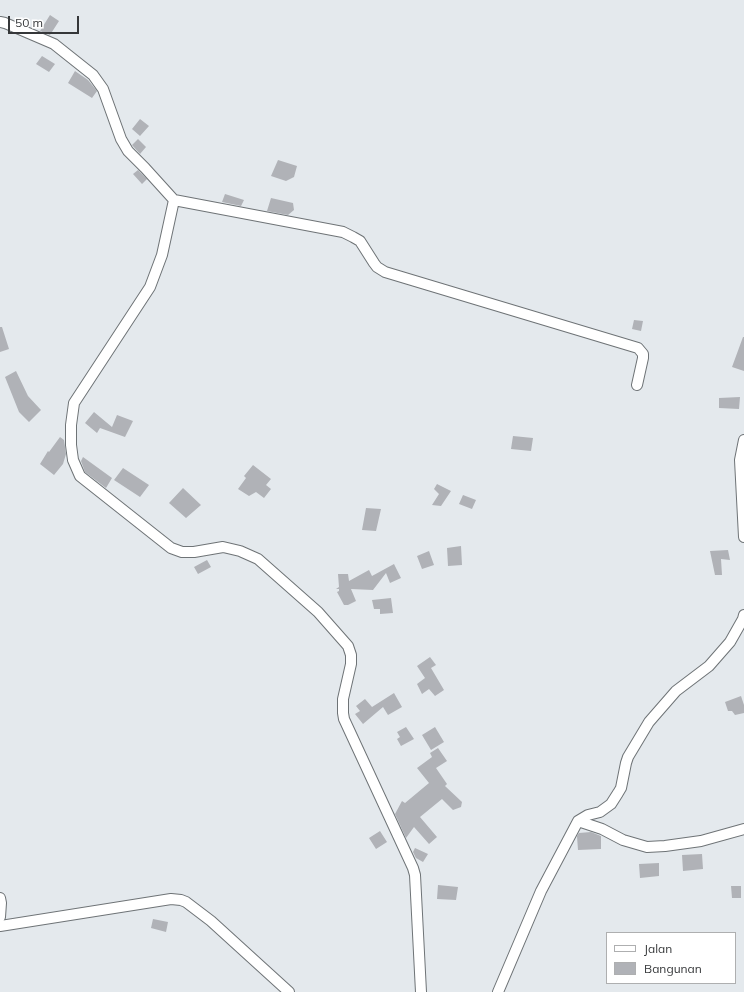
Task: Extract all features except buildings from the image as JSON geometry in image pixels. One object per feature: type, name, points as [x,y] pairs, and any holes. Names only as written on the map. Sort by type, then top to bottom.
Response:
[{"type":"street","points":[[0,22],[54,44],[93,75],[103,89],[121,139],[128,151],[174,200],[343,232],[360,241],[377,267],[386,272],[638,348],[643,354],[643,358],[637,385]]},
{"type":"street","points":[[174,200],[162,255],[150,288],[74,402],[71,425],[73,460],[80,476],[171,548],[182,552],[194,552],[223,547],[240,550],[258,559],[318,612],[348,646],[351,655],[351,664],[343,699],[344,719],[415,875],[420,992]]},
{"type":"street","points":[[744,440],[740,460],[744,537]]},
{"type":"street","points":[[498,992],[541,891],[578,822],[588,815],[600,812],[611,804],[620,788],[628,757],[649,722],[676,691],[709,666],[730,642],[744,615]]},
{"type":"street","points":[[578,822],[602,829],[622,840],[647,847],[701,841],[744,829]]},
{"type":"street","points":[[0,898],[0,917]]},
{"type":"street","points":[[0,926],[171,899],[181,900],[211,921],[289,992]]}]
